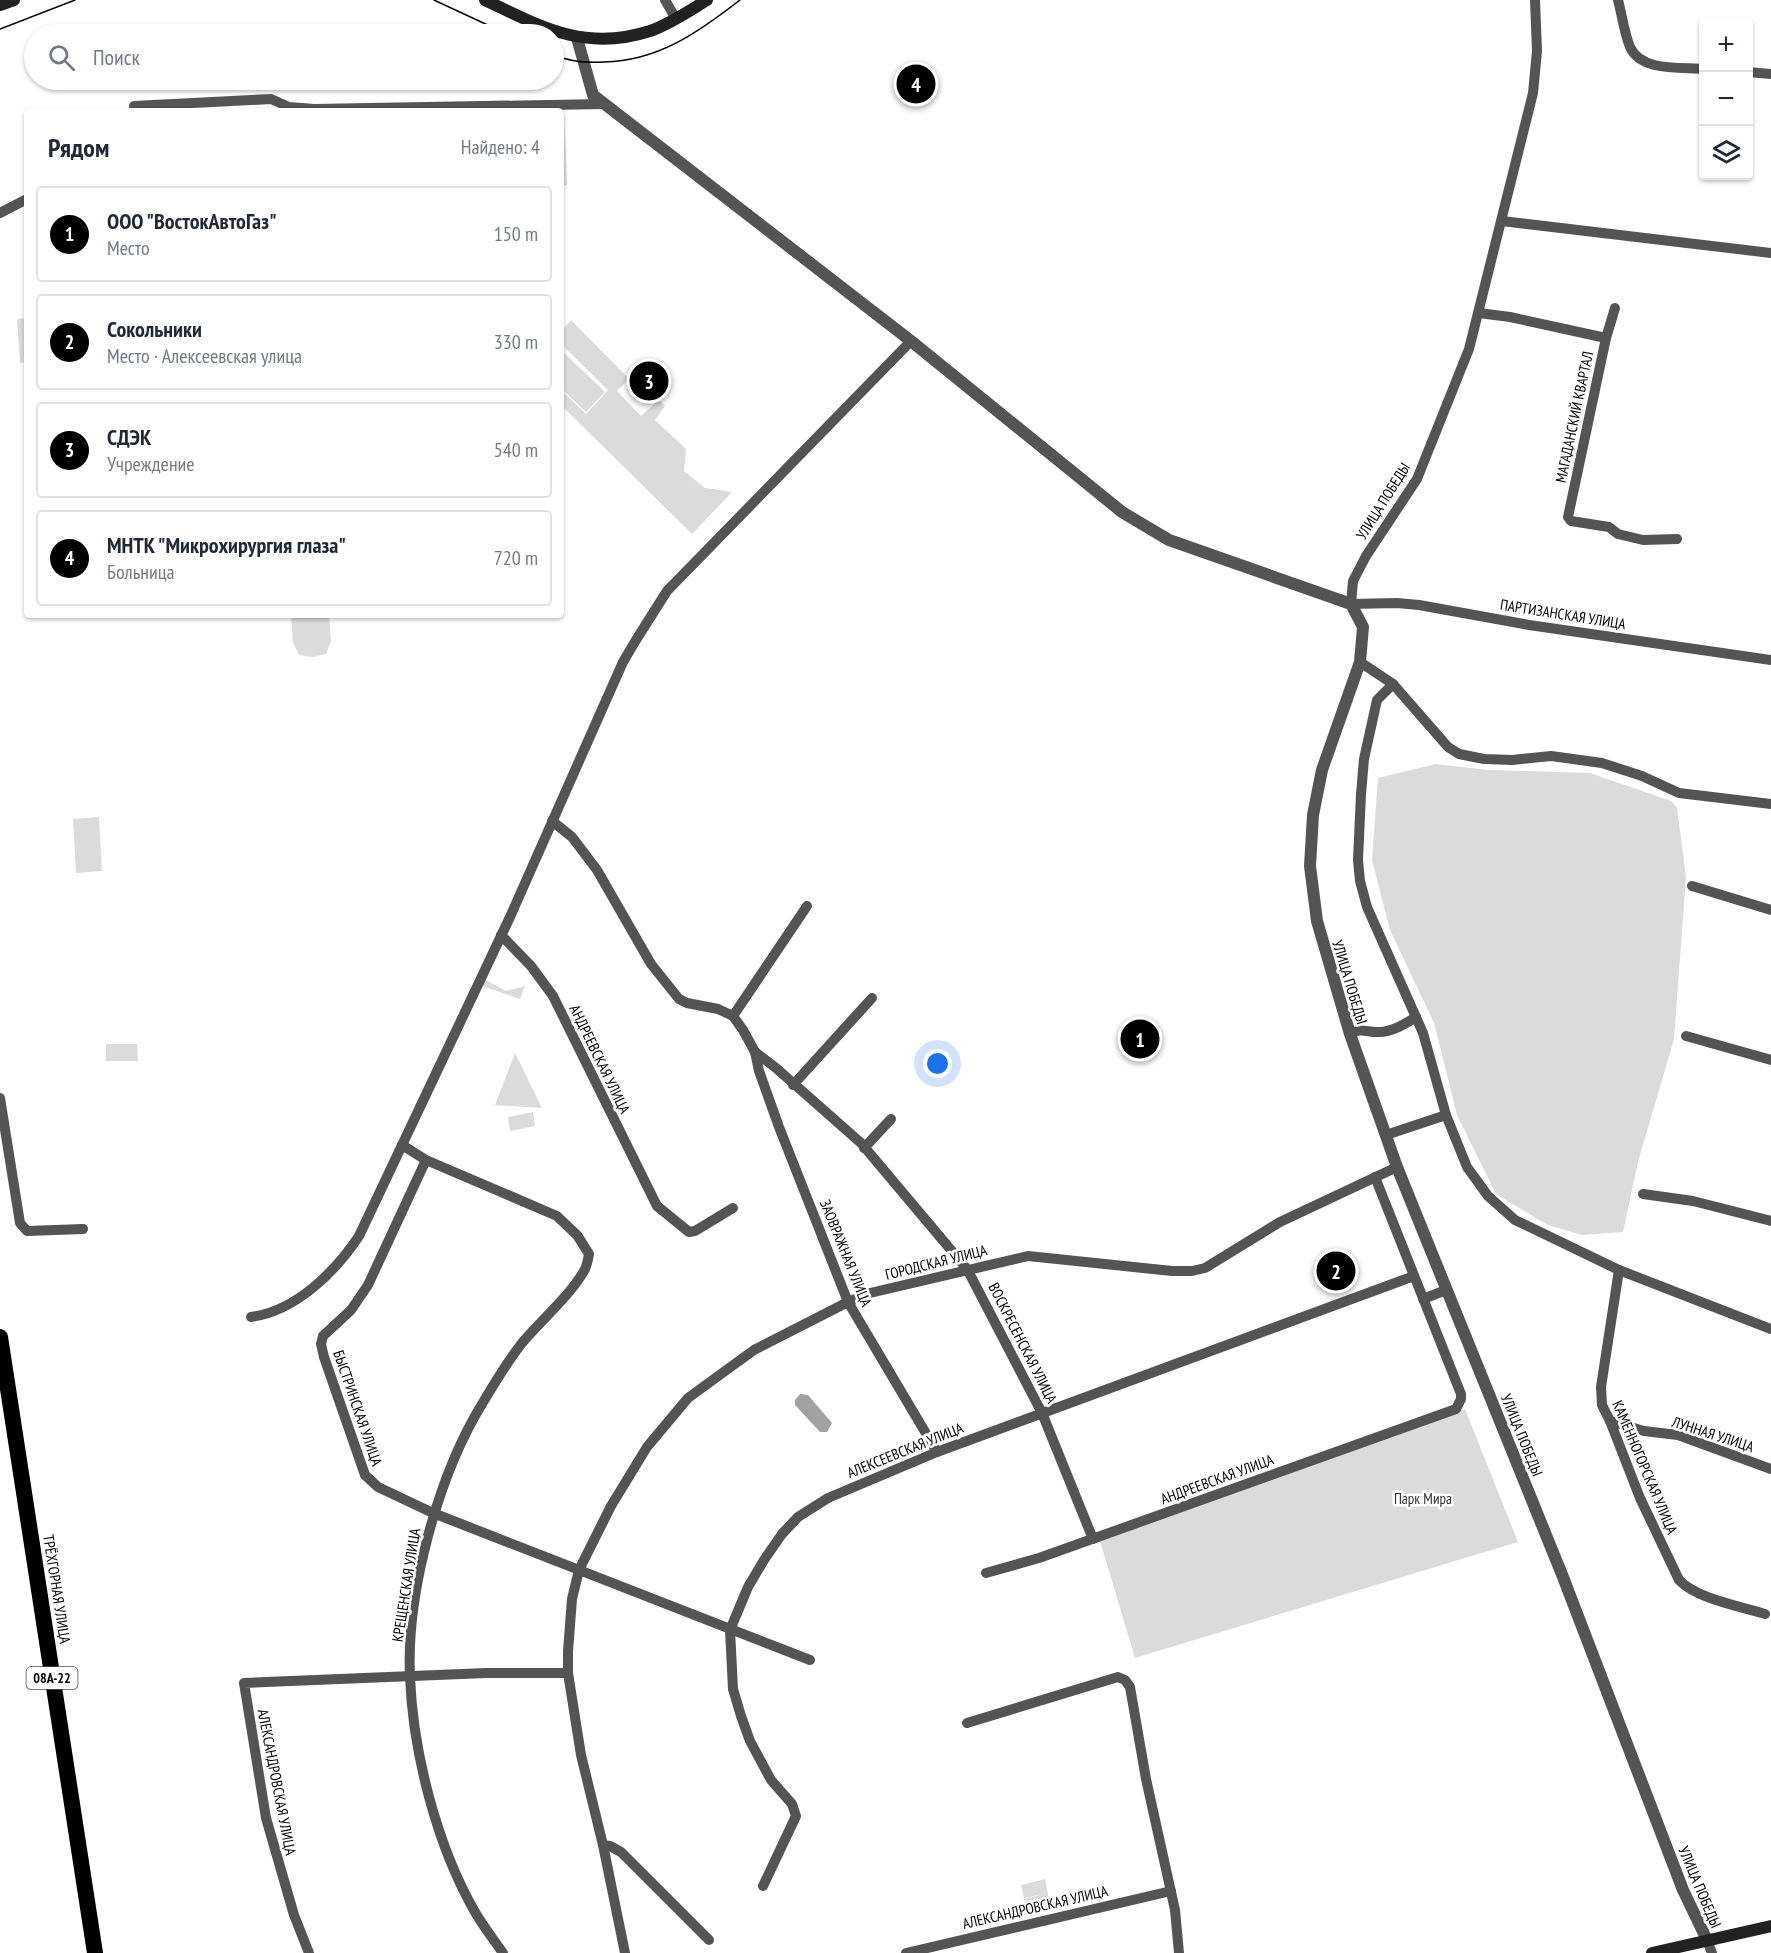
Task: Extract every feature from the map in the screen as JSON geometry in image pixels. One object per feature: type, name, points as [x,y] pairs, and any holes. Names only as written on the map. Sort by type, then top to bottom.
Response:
[{"type":"highway","name":"ТРЁХГОРНАЯ УЛИЦА","points":[[0,1337],[95,1953]]},
{"type":"main road","points":[[0,5],[14,0]]},
{"type":"main road","points":[[485,0],[538,24]]},
{"type":"main road","points":[[564,34],[577,38],[610,39],[651,31],[707,0]]},
{"type":"main road","points":[[1652,1953],[1771,1926]]},
{"type":"street","points":[[665,0],[676,19]]},
{"type":"street","name":"УЛИЦА ПОБЕДЫ","points":[[1535,0],[1538,51],[1533,93],[1469,349],[1417,479],[1353,581],[1351,604],[1363,627],[1360,662],[1322,770],[1313,815],[1310,866],[1317,921],[1350,1034],[1397,1167],[1555,1556],[1683,1890],[1712,1953]]},
{"type":"street","points":[[1618,0],[1630,48],[1642,61],[1658,66],[1699,69]]},
{"type":"street","points":[[577,38],[593,95],[911,341],[1122,512],[1169,540],[1351,604]]},
{"type":"street","points":[[1753,72],[1771,74]]},
{"type":"street","points":[[134,108],[134,106],[271,99],[290,107],[302,108]]},
{"type":"street","points":[[372,108],[604,104]]},
{"type":"street","points":[[0,213],[24,201]]},
{"type":"street","points":[[1502,221],[1771,253]]},
{"type":"street","points":[[1606,338],[1615,308]]},
{"type":"street","name":"МАГАДАНСКИЙ КВАРТАЛ","points":[[1479,313],[1510,317],[1606,338],[1568,517],[1571,521],[1609,527],[1618,534],[1630,537],[1660,541],[1677,540]]},
{"type":"street","points":[[251,1317],[262,1316],[278,1309],[308,1292],[344,1257],[368,1221],[501,934],[623,662],[667,591],[911,341]]},
{"type":"street","name":"ПАРТИЗАНСКАЯ УЛИЦА","points":[[1351,604],[1419,605],[1529,625],[1771,660]]},
{"type":"street","points":[[1360,662],[1393,684],[1448,747],[1460,753],[1484,759],[1512,760],[1551,756],[1602,763],[1642,776],[1679,793],[1771,804]]},
{"type":"street","points":[[1393,684],[1377,700],[1364,759],[1360,794],[1358,860],[1360,881],[1367,908],[1423,1033],[1446,1115],[1467,1167],[1488,1196],[1515,1220],[1619,1270],[1771,1329]]},
{"type":"street","points":[[552,821],[572,837],[597,870],[651,964],[679,999],[687,1003],[718,1009],[733,1016],[755,1052]]},
{"type":"street","points":[[1692,886],[1771,909]]},
{"type":"street","points":[[733,1016],[807,906]]},
{"type":"street","name":"АНДРЕЕВСКАЯ УЛИЦА","points":[[501,934],[531,966],[552,996],[657,1206],[689,1232],[695,1231],[733,1208]]},
{"type":"street","points":[[793,1085],[872,998]]},
{"type":"street","points":[[1350,1034],[1359,1030],[1383,1032],[1416,1017]]},
{"type":"street","points":[[1686,1036],[1771,1060]]},
{"type":"street","name":"ВОСКРЕСЕНСКАЯ УЛИЦА","points":[[755,1052],[776,1068],[867,1151],[967,1269],[1042,1413],[1093,1539]]},
{"type":"street","name":"ЗАОВРАЖНАЯ УЛИЦА","points":[[755,1052],[759,1071],[779,1128],[848,1302],[937,1452]]},
{"type":"street","points":[[0,1098],[20,1223],[27,1231],[84,1228]]},
{"type":"street","points":[[1386,1136],[1446,1115]]},
{"type":"street","points":[[867,1151],[891,1119]]},
{"type":"street","points":[[402,1145],[426,1160]]},
{"type":"street","name":"КРЕЩЕНСКАЯ УЛИЦА","points":[[426,1160],[557,1216],[577,1235],[589,1254],[586,1269],[521,1345],[481,1405],[456,1456],[433,1513],[417,1591],[411,1640],[410,1678],[421,1763],[444,1844],[475,1913],[503,1953]]},
{"type":"street","name":"БЫСТРИНСКАЯ УЛИЦА","points":[[426,1160],[368,1285],[351,1310],[323,1336],[321,1344],[365,1475],[378,1486],[433,1513]]},
{"type":"street","name":"ГОРОДСКАЯ УЛИЦА","points":[[625,1953],[603,1845],[581,1755],[568,1673],[567,1651],[572,1599],[579,1570],[611,1506],[647,1447],[688,1398],[754,1350],[870,1293],[1028,1256],[1192,1271],[1205,1268],[1280,1222],[1397,1167]]},
{"type":"street","points":[[1376,1177],[1423,1299],[1446,1290]]},
{"type":"street","points":[[1643,1194],[1693,1201],[1771,1221]]},
{"type":"street","name":"КАМЕННОГОРСКАЯ УЛИЦА","points":[[1619,1270],[1601,1387],[1602,1405],[1640,1498],[1678,1580],[1684,1586],[1698,1593],[1765,1614]]},
{"type":"street","name":"АЛЕКСЕЕВСКАЯ УЛИЦА","points":[[763,1886],[796,1816],[792,1804],[778,1790],[750,1741],[741,1716],[733,1689],[730,1630],[748,1587],[764,1560],[782,1534],[798,1517],[828,1498],[937,1452],[1414,1276]]},
{"type":"street","name":"АНДРЕЕВСКАЯ УЛИЦА","points":[[986,1573],[1040,1558],[1456,1409],[1461,1394],[1423,1299]]},
{"type":"street","name":"ЛУННАЯ УЛИЦА","points":[[1610,1421],[1644,1431],[1686,1437],[1771,1469]]},
{"type":"street","points":[[433,1513],[810,1660]]},
{"type":"street","points":[[410,1678],[486,1673],[568,1673]]},
{"type":"street","points":[[967,1723],[1118,1677],[1125,1680],[1130,1687],[1146,1779],[1171,1891],[1179,1953]]},
{"type":"street","name":"АЛЕКСАНДРОВСКАЯ УЛИЦА","points":[[309,1953],[291,1905],[266,1818],[244,1683],[410,1678]]},
{"type":"street","points":[[603,1845],[621,1852],[709,1940]]},
{"type":"street","name":"АЛЕКСАНДРОВСКАЯ УЛИЦА","points":[[906,1953],[1171,1891]]},
{"type":"green space","points":[[564,107],[567,185],[564,186],[564,108],[522,108]]},
{"type":"green space","points":[[24,318],[24,362],[20,363],[17,319]]},
{"type":"green space","points":[[571,320],[629,379],[617,391],[641,416],[659,400],[665,406],[655,420],[686,449],[684,471],[705,488],[732,492],[692,534],[564,408],[564,393],[586,414],[608,390],[564,347],[564,328]]},
{"type":"green space","points":[[564,353],[605,392],[586,412],[564,391]]},
{"type":"green space","points":[[291,618],[329,618],[331,641],[326,654],[313,657],[299,655],[293,643]]},
{"type":"green space","points":[[1436,764],[1488,770],[1590,773],[1671,801],[1677,808],[1686,877],[1674,1039],[1638,1162],[1623,1232],[1582,1235],[1548,1225],[1496,1194],[1457,1115],[1434,1023],[1390,930],[1372,860],[1378,778]]},
{"type":"green space","points":[[99,817],[102,871],[76,873],[73,819]]},
{"type":"green space","points":[[484,979],[506,991],[525,986],[520,999],[485,987],[482,985]]},
{"type":"green space","points":[[106,1044],[137,1044],[138,1061],[106,1061]]},
{"type":"green space","points":[[515,1053],[542,1108],[495,1105]]},
{"type":"green space","points":[[533,1112],[535,1126],[510,1131],[508,1117]]},
{"type":"green space","name":"Парк Мира","points":[[1465,1409],[1518,1542],[1135,1658],[1100,1541]]},
{"type":"green space","points":[[1045,1879],[1050,1904],[1027,1910],[1024,1899],[1047,1893],[1024,1898],[1021,1885]]},
{"type":"shaded area","points":[[800,1394],[808,1395],[832,1423],[827,1432],[820,1432],[795,1405],[795,1400]]},
{"type":"tram line","points":[[0,29],[75,0]]},
{"type":"tram line","points":[[434,0],[486,24]]},
{"type":"tram line","points":[[564,58],[572,61],[604,62],[642,56],[677,43],[740,0]]},
{"type":"place","name":"МНТК \"Микрохирургия глаза\"","points":[[916,84]]},
{"type":"place","name":"СДЭК","points":[[649,381]]},
{"type":"place","name":"ООО \"ВостокАвтоГаз\"","points":[[1140,1039]]},
{"type":"place","name":"Сокольники","points":[[1336,1271]]}]
